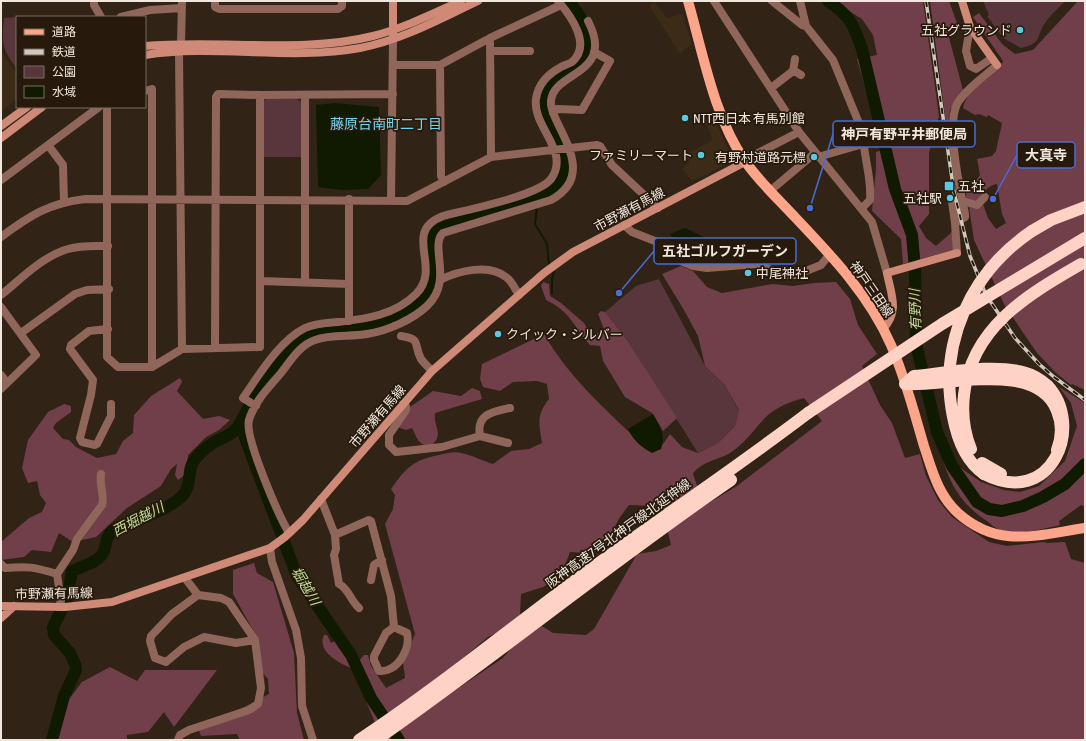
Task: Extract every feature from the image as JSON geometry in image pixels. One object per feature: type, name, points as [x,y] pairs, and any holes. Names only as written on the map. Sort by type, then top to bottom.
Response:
[{"type":"highway","points":[[912,382],[945,377],[1011,380],[1039,389],[1051,400],[1061,423],[1058,455],[1050,470],[1034,480],[1015,484],[995,480],[978,470],[967,456],[958,435],[951,406],[949,385],[950,356],[961,315],[976,288],[1000,256],[1032,231],[1051,220],[1085,207]]},
{"type":"highway","points":[[809,417],[954,317],[1085,238]]},
{"type":"highway","points":[[809,417],[867,382],[982,306],[1085,248]]},
{"type":"highway","points":[[1058,455],[1046,464],[1025,475],[1003,475],[989,468],[973,453],[968,442],[964,416],[965,391],[970,368],[975,355],[983,340],[996,323],[1027,296],[1085,262]]},
{"type":"highway","name":"阪神高速7号北神戸線北延伸線","points":[[449,682],[570,584],[668,513],[809,417]]},
{"type":"highway","name":"阪神高速7号北神戸線北延伸線","points":[[449,682],[756,463],[809,417]]},
{"type":"highway","points":[[359,740],[449,682]]},
{"type":"highway","points":[[376,740],[449,682]]},
{"type":"main road","points":[[393,1],[393,40]]},
{"type":"main road","points":[[146,55],[180,48],[327,43],[372,36],[394,30],[460,1]]},
{"type":"main road","points":[[146,46],[322,52],[360,48],[393,40],[478,1]]},
{"type":"main road","name":"神戸三田線","points":[[688,1],[725,124],[745,162],[770,191],[830,254],[865,298],[912,382],[938,486],[948,503],[965,519],[991,534],[1009,537],[1085,528]]},
{"type":"main road","points":[[962,1],[970,26],[994,61]]},
{"type":"main road","points":[[1,126],[25,108]]},
{"type":"main road","points":[[1,138],[41,108]]},
{"type":"main road","name":"市野瀬有馬線","points":[[1,606],[62,607],[112,602],[270,548],[285,537],[321,499],[432,371],[519,295],[573,252],[745,162]]},
{"type":"main road","points":[[883,329],[890,321],[895,310],[887,273],[934,261],[957,253]]},
{"type":"main road","points":[[1,618],[14,606]]},
{"type":"street","points":[[94,1],[94,5],[100,16]]},
{"type":"street","points":[[149,1],[150,10]]},
{"type":"street","points":[[215,1],[215,6],[218,9],[258,5],[299,5],[338,9],[342,6],[342,1]]},
{"type":"street","points":[[714,1],[799,132],[816,155],[862,208],[872,222],[887,273]]},
{"type":"street","points":[[772,1],[802,25],[806,26]]},
{"type":"street","points":[[800,1],[806,26],[833,60],[862,133],[871,192],[870,200],[862,208]]},
{"type":"street","points":[[255,405],[243,398],[254,382],[290,338],[305,327],[317,324],[376,317],[392,311],[413,296],[421,288],[426,279],[427,269],[423,238],[432,222],[443,216],[478,208],[543,186],[556,170],[556,150],[539,118],[536,99],[543,81],[548,75],[572,62],[581,46],[580,36],[560,3],[440,64],[393,65]]},
{"type":"street","points":[[125,16],[182,5],[180,48],[182,349]]},
{"type":"street","points":[[285,537],[280,516],[250,438],[248,421],[255,405],[294,356],[308,343],[321,338],[367,334],[398,322],[427,306],[436,294],[440,280],[441,265],[437,244],[440,235],[446,231],[546,202],[558,196],[568,185],[573,174],[574,162],[550,104],[554,90],[557,86],[580,72],[594,52],[594,35],[588,21]]},
{"type":"street","points":[[970,26],[966,51],[970,66],[974,69],[979,68],[994,61]]},
{"type":"street","points":[[490,38],[491,157]]},
{"type":"street","points":[[392,200],[393,40]]},
{"type":"street","points":[[490,51],[530,51]]},
{"type":"street","points":[[554,113],[557,110],[582,110],[610,61],[594,52]]},
{"type":"street","points":[[771,88],[793,70],[794,59]]},
{"type":"street","points":[[955,223],[965,217],[954,144],[954,112],[961,99],[994,61]]},
{"type":"street","points":[[440,64],[441,176],[444,182]]},
{"type":"street","points":[[793,70],[802,75]]},
{"type":"street","points":[[146,91],[152,89],[152,367]]},
{"type":"street","points":[[215,348],[216,97],[218,94],[393,94]]},
{"type":"street","points":[[107,108],[107,357],[118,367],[152,367],[182,349],[260,348],[260,95]]},
{"type":"street","points":[[305,95],[305,282]]},
{"type":"street","points":[[1,180],[98,108]]},
{"type":"street","points":[[745,162],[758,153],[799,132]]},
{"type":"street","points":[[770,191],[816,155],[863,144]]},
{"type":"street","points":[[48,145],[63,165],[64,203]]},
{"type":"street","points":[[1,237],[34,214],[64,203],[85,200],[349,199],[407,201],[491,157],[600,146],[612,165],[658,208]]},
{"type":"street","points":[[962,201],[977,205],[985,197]]},
{"type":"street","points":[[349,199],[349,321]]},
{"type":"street","points":[[952,202],[957,253]]},
{"type":"street","points":[[624,226],[632,232],[660,243],[683,262],[700,267],[756,264],[781,274],[796,276],[821,265],[830,254]]},
{"type":"street","points":[[1,294],[52,255],[68,249],[85,246],[108,246]]},
{"type":"street","points":[[440,280],[458,272],[487,270],[506,276],[519,295]]},
{"type":"street","points":[[261,281],[349,284]]},
{"type":"street","points":[[21,333],[75,294],[87,290],[108,289]]},
{"type":"street","points":[[1,307],[36,355],[1,389]]},
{"type":"street","points":[[392,311],[398,322]]},
{"type":"street","points":[[108,328],[89,331],[71,345],[70,349],[93,380],[92,390],[80,438],[82,442],[95,445],[97,444],[111,416],[111,404]]},
{"type":"street","points":[[401,336],[416,340],[422,359],[432,371]]},
{"type":"street","points":[[1,375],[7,383]]},
{"type":"street","points":[[403,404],[406,406],[406,410],[392,430],[388,440],[392,449],[396,452],[442,447],[480,436],[508,443]]},
{"type":"street","points":[[480,436],[480,421],[484,417],[489,413],[510,408]]},
{"type":"street","points":[[62,607],[57,574],[73,550],[77,539],[102,505],[103,500],[100,488],[101,474]]},
{"type":"street","points":[[321,499],[334,535],[336,549],[334,555],[338,584],[346,589],[350,599],[359,608]]},
{"type":"street","points":[[334,535],[369,520],[371,521],[392,602],[394,627]]},
{"type":"street","points":[[270,548],[272,562],[296,630],[301,658],[302,706],[313,740]]},
{"type":"street","points":[[371,580],[374,565],[382,560]]},
{"type":"street","points":[[1,564],[5,568],[20,566],[38,567],[57,574]]},
{"type":"street","points":[[185,578],[198,595]]},
{"type":"street","points":[[178,740],[180,735],[189,730],[232,717],[250,710],[258,704],[261,688],[255,640],[229,602],[220,598],[198,595],[172,614],[151,636],[150,641],[155,658],[166,662],[184,647],[204,637],[236,643],[255,640]]},
{"type":"street","points":[[394,627],[407,633],[408,639],[404,652],[400,661],[386,672],[379,671],[374,660],[374,656],[386,633],[394,627]]},
{"type":"shaded area","points":[[821,1],[923,1],[939,116],[929,153],[929,214],[919,226],[926,238],[936,246],[952,232],[954,250],[903,264],[901,239],[872,211],[876,152],[892,147],[890,133],[877,130],[857,59],[877,55],[873,35],[862,19],[839,5],[824,3]]},
{"type":"shaded area","points":[[930,1],[949,1],[957,23],[948,34],[963,90],[950,110],[948,139]]},
{"type":"shaded area","points":[[1078,1],[1085,1],[1085,390],[1072,384],[1071,385],[1056,373],[1037,353],[1005,306],[974,240],[969,207],[976,208],[983,204],[988,218],[996,229],[1006,223],[1002,214],[997,184],[987,188],[976,202],[966,199],[966,194],[980,175],[977,159],[992,156],[996,151],[1002,123],[988,115],[987,117],[979,114],[975,115],[963,108],[970,94],[994,73],[1003,61],[973,17],[979,13],[1003,45],[1015,54],[1033,50]]},
{"type":"shaded area","points":[[654,2],[667,18],[683,14],[692,45],[680,54],[649,5]]},
{"type":"shaded area","points":[[1,51],[16,73],[16,100],[1,112]]},
{"type":"shaded area","points":[[713,117],[730,156],[723,166],[692,181],[682,169],[690,162],[685,155],[710,142],[712,138],[704,121]]},
{"type":"shaded area","points":[[681,266],[693,271],[707,287],[722,293],[772,284],[793,286],[836,282],[850,299],[858,325],[877,354],[862,366],[880,405],[892,423],[905,458],[920,454],[926,476],[938,500],[952,517],[989,542],[1007,546],[1044,542],[1065,542],[1071,559],[1085,563],[1085,740],[382,740],[353,669],[336,661],[326,652],[322,641],[324,635],[327,635],[331,643],[337,640],[358,662],[364,655],[368,655],[371,666],[386,688],[405,678],[403,662],[415,634],[385,524],[393,509],[395,495],[391,489],[406,470],[416,462],[423,459],[450,452],[458,452],[493,464],[511,451],[529,449],[542,443],[540,415],[549,399],[547,384],[537,381],[513,382],[500,391],[483,387],[480,379],[482,364],[544,334],[566,367],[579,382],[649,451],[663,444],[670,434],[682,447],[698,453],[718,443],[735,426],[739,410],[724,384],[705,366],[698,336],[662,274]],"holes":[[[804,398],[822,421],[737,486],[704,506],[693,474],[696,470],[705,464],[730,453],[773,411],[788,403]],[[629,505],[652,506],[663,511],[671,545],[656,551],[637,554],[594,629],[586,635],[553,633],[542,626],[513,646],[503,658],[454,691],[444,674],[488,637],[503,630],[520,615],[521,594],[543,587],[560,578],[570,552],[586,553],[602,551],[620,517]]]},
{"type":"shaded area","points":[[543,282],[549,284],[550,296],[561,303],[584,323],[592,336],[604,329],[598,314],[601,311],[605,312],[625,337],[677,418],[663,431],[652,413],[625,397],[603,361],[600,346],[590,345],[561,309],[546,300],[541,286]]},
{"type":"shaded area","points":[[180,378],[182,382],[177,391],[203,419],[219,416],[230,420],[219,430],[206,437],[188,455],[186,474],[178,480],[175,475],[177,464],[171,469],[161,486],[127,508],[96,537],[73,542],[59,533],[51,552],[32,550],[24,557],[1,560],[1,542],[29,518],[42,512],[46,503],[40,495],[37,481],[28,483],[22,468],[28,440],[48,412],[64,404],[71,406],[71,412],[56,423],[53,428],[63,439],[69,440],[76,447],[97,458],[116,454],[123,441],[133,433],[134,415],[151,396]]},
{"type":"shaded area","points":[[1059,387],[1085,403],[1085,507],[1081,505],[1059,521],[1060,525],[1022,532],[1007,532],[1000,530],[978,515],[964,501],[948,475],[942,455],[981,482],[1004,490],[1020,492],[1039,486],[1065,461],[1077,426],[1071,403]]},
{"type":"shaded area","points":[[472,388],[480,391],[482,399],[435,413],[438,434],[431,446],[421,443],[412,428],[406,430],[397,427],[400,414],[433,391],[461,396]]},
{"type":"shaded area","points":[[254,563],[257,573],[273,582],[294,653],[297,713],[304,740],[240,740],[237,734],[201,736],[199,731],[269,694],[268,679],[260,670],[259,641],[233,594],[233,570]]},
{"type":"shaded area","points":[[110,667],[137,681],[145,670],[217,670],[174,727],[164,712],[148,732],[127,735],[127,740],[58,740],[64,706],[82,682]]},
{"type":"green space","name":"五社グラウンド","points":[[983,1],[1065,1],[1047,20],[1036,42],[1021,48],[1003,38],[987,16],[989,15]]},
{"type":"green space","points":[[16,17],[16,68],[5,50],[3,40],[4,18]]},
{"type":"green space","points":[[266,99],[297,99],[301,102],[303,157],[264,157],[263,101]]},
{"type":"green space","points":[[659,279],[705,366],[724,384],[739,411],[735,426],[718,443],[698,453],[625,337],[605,312],[636,286]]},
{"type":"water","points":[[335,103],[379,107],[381,175],[368,189],[342,190],[318,187],[316,105]]},
{"type":"water","points":[[685,228],[708,239],[713,245],[712,247],[687,252],[676,244],[670,234]]},
{"type":"water","points":[[653,414],[660,427],[663,439],[661,449],[652,453],[632,437],[628,429]]},
{"type":"waterway","name":"西堀越川","points":[[52,740],[64,696],[76,670],[70,653],[54,635],[53,627],[67,599],[72,571],[90,564],[102,555],[107,538],[112,531],[159,511],[182,496],[189,482],[192,463],[195,459],[216,441],[228,436],[236,429],[265,380],[283,359],[308,336],[325,332],[359,329],[389,321],[408,312],[424,300],[431,291],[434,282],[431,245],[432,237],[437,230],[541,197],[560,181],[566,165],[561,147],[546,114],[544,102],[547,92],[553,84],[579,63],[585,55],[589,45],[587,28],[569,1]]},
{"type":"waterway","name":"有野川","points":[[828,1],[841,11],[850,21],[859,40],[895,189],[912,235],[915,269],[916,344],[937,432],[952,466],[977,502],[989,509],[1002,511],[1023,506],[1043,497],[1065,484],[1085,464]]},
{"type":"waterway","points":[[537,207],[535,224],[547,244],[549,265]]},
{"type":"waterway","points":[[552,293],[552,278],[554,272]]},
{"type":"waterway","name":"堀越川","points":[[242,419],[245,438],[297,576],[351,655],[371,698],[399,740]]},
{"type":"railway","points":[[926,1],[954,192],[970,256],[986,295],[1015,338],[1039,364],[1085,400]]},
{"type":"place","name":"五社グラウンド","points":[[1020,30]]},
{"type":"place","name":"NTT西日本 有馬別館","points":[[685,118]]},
{"type":"place","name":"ファミリーマート","points":[[701,155]]},
{"type":"place","name":"有野村道路元標","points":[[814,157]]},
{"type":"place","name":"五社","points":[[949,186]]},
{"type":"place","name":"五社駅","points":[[950,198]]},
{"type":"place","name":"大真寺","points":[[993,199]]},
{"type":"place","name":"神戸有野平井郵便局","points":[[810,208]]},
{"type":"place","name":"中尾神社","points":[[748,273]]},
{"type":"place","name":"五社ゴルフガーデン","points":[[619,293]]},
{"type":"place","name":"クイック・シルバー","points":[[498,334]]},
{"type":"district","name":"藤原台南町二丁目","points":[[386,124]]}]
